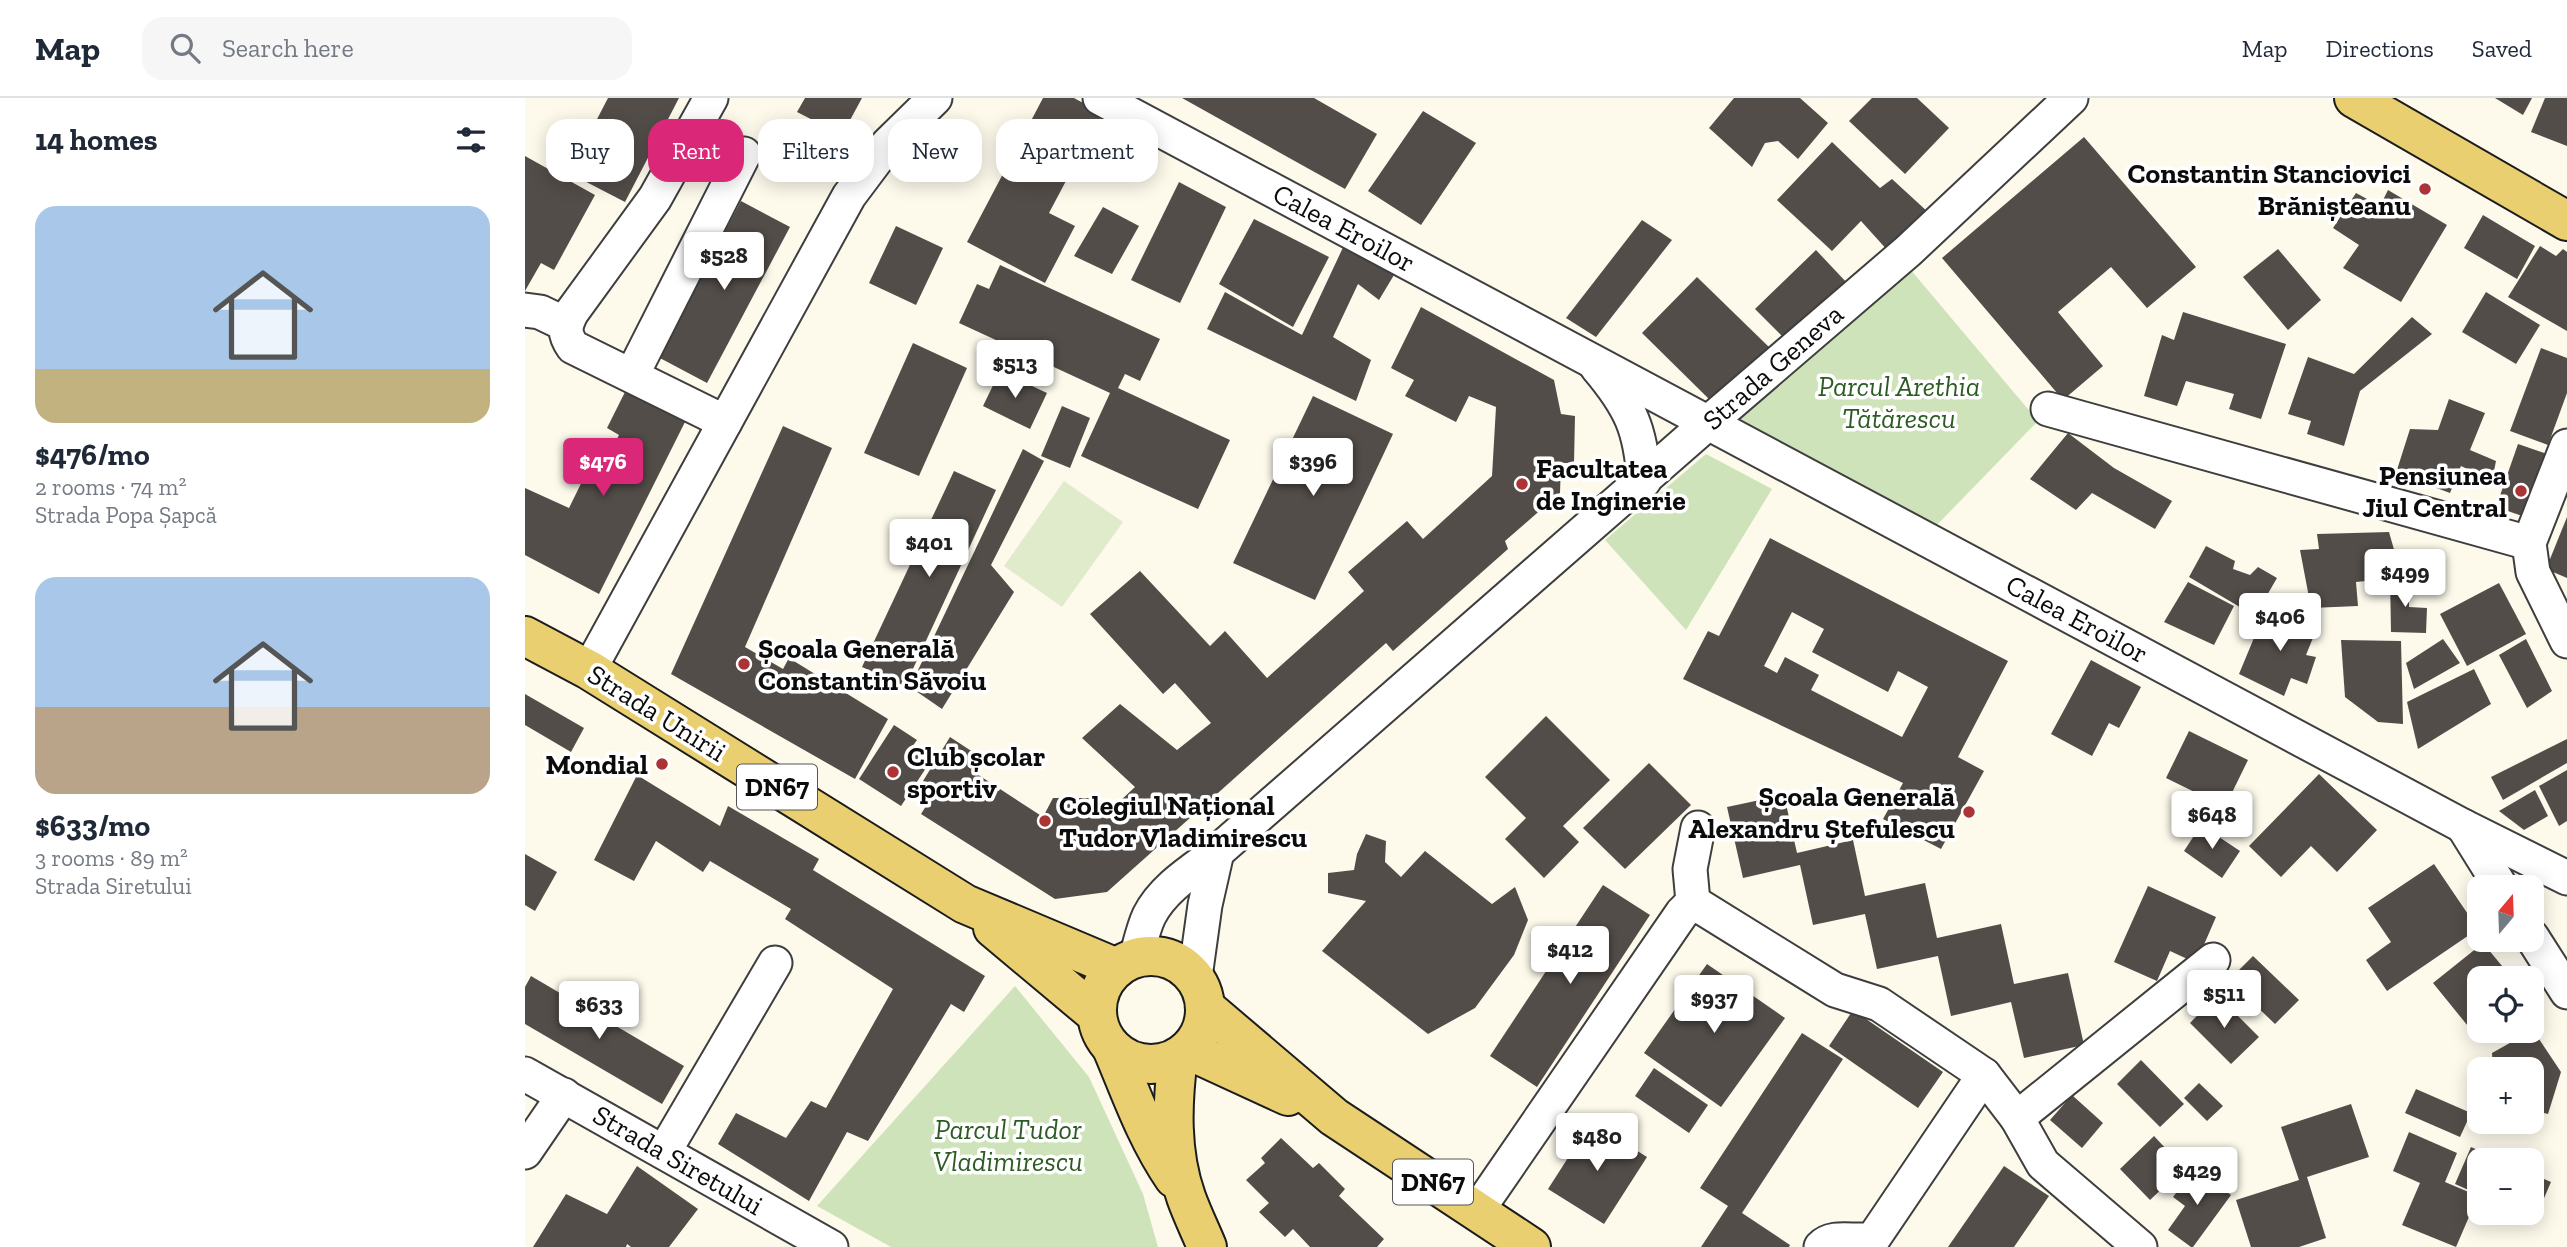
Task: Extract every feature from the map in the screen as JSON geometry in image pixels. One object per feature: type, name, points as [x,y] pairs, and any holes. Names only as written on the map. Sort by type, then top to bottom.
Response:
[{"type":"main road","points":[[2354,98],[2567,221]]},
{"type":"main road","name":"Strada Unirii","points":[[525,636],[589,670],[965,904],[1105,1031],[1127,1058],[1144,1063],[1162,1063],[1183,1053],[1334,1118],[1531,1247]]},
{"type":"main road","name":"Strada Unirii","points":[[965,904],[1126,963],[1152,955],[1168,958],[1183,966],[1201,993],[1334,1118]]},
{"type":"main road","points":[[1126,963],[1105,981],[1098,998],[1105,1031],[1157,1154],[1185,1194]]},
{"type":"main road","points":[[1201,993],[1204,1024],[1198,1038],[1183,1053],[1173,1115],[1175,1146],[1185,1194],[1207,1247]]},
{"type":"street","points":[[711,98],[655,198],[565,324],[565,336],[573,347],[725,422]]},
{"type":"street","points":[[589,670],[849,196],[888,144],[936,98]]},
{"type":"street","name":"Calea Eroilor","points":[[1100,98],[2463,826],[2567,878]]},
{"type":"street","name":"Strada Geneva","points":[[1126,963],[1149,915],[1177,883],[1217,852],[1908,251],[2071,98]]},
{"type":"street","points":[[632,375],[730,182]]},
{"type":"street","points":[[525,310],[540,312],[565,324]]},
{"type":"street","name":"Calea Eroilor","points":[[1588,357],[1627,409],[1638,430],[1643,454],[1644,481]]},
{"type":"street","points":[[2048,409],[2529,543]]},
{"type":"street","points":[[2567,446],[2529,543],[2533,572],[2567,641]]},
{"type":"street","points":[[2463,826],[2494,875]]},
{"type":"street","points":[[1693,902],[1690,869],[1698,828]]},
{"type":"street","points":[[1201,993],[1205,905],[1217,852]]},
{"type":"street","points":[[1693,902],[1835,990],[1879,1004],[1984,1076],[2017,1118],[2043,1164],[2140,1247]]},
{"type":"street","points":[[1477,1211],[1682,913],[1693,902]]},
{"type":"street","points":[[2542,952],[2567,992]]},
{"type":"street","points":[[2017,1118],[2213,960]]},
{"type":"street","points":[[664,1152],[775,963]]},
{"type":"street","name":"Strada Siretului","points":[[525,1074],[831,1247]]},
{"type":"street","points":[[1821,1247],[1835,1239],[1861,1242],[1873,1240],[1984,1076]]},
{"type":"street","points":[[525,1152],[564,1095]]},
{"type":"green space","name":"Parcul Arethia Tătărescu","points":[[1910,269],[2038,421],[1934,528],[1739,419]]},
{"type":"green space","points":[[1706,454],[1772,489],[1686,630],[1605,540]]},
{"type":"green space","points":[[1064,481],[1123,522],[1062,607],[1004,566]]},
{"type":"green space","name":"Parcul Tudor Vladimirescu","points":[[1015,986],[1089,1077],[1143,1194],[1158,1247],[891,1247],[817,1206]]},
{"type":"building","points":[[608,98],[679,98],[668,119],[648,119],[648,158],[625,202],[586,182],[634,182],[634,119],[597,119]]},
{"type":"building","points":[[805,98],[862,98],[851,119],[811,119],[797,112]]},
{"type":"building","points":[[1043,98],[1074,98],[1102,113],[1099,119],[1032,119]]},
{"type":"building","points":[[1182,98],[1314,98],[1377,134],[1345,189]]},
{"type":"building","points":[[1734,98],[1800,98],[1828,123],[1798,159],[1778,141],[1765,143],[1752,167],[1709,128]]},
{"type":"building","points":[[1872,98],[1917,98],[1949,128],[1905,174],[1849,121]]},
{"type":"building","points":[[2495,98],[2532,98],[2523,115]]},
{"type":"building","points":[[2545,98],[2567,98],[2567,146],[2531,132]]},
{"type":"building","points":[[1423,111],[1476,143],[1421,225],[1368,191]]},
{"type":"building","points":[[2084,137],[2196,267],[2147,308],[2111,267],[2058,312],[2103,366],[2063,400],[1942,258]]},
{"type":"building","points":[[1832,142],[1880,188],[1892,179],[1929,213],[1889,252],[1861,221],[1832,251],[1777,200]]},
{"type":"building","points":[[525,156],[546,168],[546,182],[572,182],[595,195],[554,270],[541,263],[525,291]]},
{"type":"building","points":[[999,182],[1065,182],[1049,213],[1075,226],[1045,283],[967,242]]},
{"type":"building","points":[[1179,182],[1226,207],[1180,303],[1131,280]]},
{"type":"building","points":[[2388,190],[2447,225],[2401,302],[2343,268],[2359,245],[2333,228],[2356,193],[2380,206]]},
{"type":"building","points":[[741,201],[790,227],[707,383],[658,357]]},
{"type":"building","points":[[1103,207],[1139,226],[1112,274],[1074,256]]},
{"type":"building","points":[[2483,215],[2535,246],[2517,279],[2464,248]]},
{"type":"building","points":[[1254,219],[1329,257],[1293,327],[1219,284]]},
{"type":"building","points":[[1642,220],[1672,240],[1596,337],[1566,318]]},
{"type":"building","points":[[896,226],[943,248],[916,305],[869,283]]},
{"type":"building","points":[[1346,241],[1397,270],[1379,300],[1358,284],[1333,337],[1371,360],[1356,401],[1207,329],[1225,292],[1302,335]]},
{"type":"building","points":[[2540,246],[2556,256],[2563,249],[2567,252],[2567,331],[2508,297]]},
{"type":"building","points":[[2278,249],[2321,300],[2288,330],[2243,277]]},
{"type":"building","points":[[1816,250],[1848,284],[1787,341],[1755,309]]},
{"type":"building","points":[[1000,265],[1160,339],[1140,381],[1125,374],[1118,388],[1230,440],[1198,509],[1081,456],[1110,393],[959,323],[977,284],[989,289]]},
{"type":"building","points":[[1697,277],[1771,349],[1713,403],[1642,333]]},
{"type":"building","points":[[2486,292],[2540,325],[2516,364],[2462,332]]},
{"type":"building","points":[[1421,307],[1554,380],[1561,414],[1575,416],[1574,463],[1561,463],[1560,493],[1505,541],[1508,549],[1393,651],[1386,643],[1107,892],[1055,899],[921,814],[937,789],[923,781],[950,737],[985,760],[977,774],[1043,817],[1053,798],[1096,798],[1105,815],[1135,787],[1082,738],[1120,704],[1177,750],[1211,723],[1175,683],[1163,694],[1090,614],[1140,571],[1210,646],[1225,631],[1267,678],[1364,591],[1348,572],[1407,521],[1423,539],[1492,476],[1496,407],[1469,396],[1456,422],[1405,396],[1414,380],[1391,368]]},
{"type":"building","points":[[2183,312],[2286,344],[2261,419],[2229,409],[2234,394],[2186,381],[2177,406],[2144,396],[2162,335],[2174,340]]},
{"type":"building","points":[[2412,317],[2432,334],[2360,391],[2344,446],[2307,434],[2311,421],[2288,414],[2308,357],[2354,374]]},
{"type":"building","points":[[913,343],[967,368],[919,476],[864,453]]},
{"type":"building","points":[[2541,348],[2567,358],[2567,393],[2548,445],[2510,431]]},
{"type":"building","points":[[1000,371],[1047,393],[1030,429],[983,406]]},
{"type":"building","points":[[625,392],[685,422],[599,594],[525,555],[525,488],[569,508],[601,443],[612,449],[619,435],[607,428]]},
{"type":"building","points":[[1313,396],[1393,434],[1315,600],[1233,563]]},
{"type":"building","points":[[2449,399],[2485,413],[2470,450],[2496,461],[2492,481],[2461,466],[2450,493],[2396,473],[2410,429],[2438,430]]},
{"type":"building","points":[[1062,406],[1090,418],[1070,468],[1041,456]]},
{"type":"building","points":[[783,426],[832,448],[745,647],[783,669],[789,658],[888,719],[855,779],[671,674]]},
{"type":"building","points":[[2068,433],[2114,468],[2172,501],[2155,529],[2092,493],[2076,510],[2030,479]]},
{"type":"building","points":[[2518,444],[2553,456],[2531,519],[2496,507]]},
{"type":"building","points":[[1023,449],[1044,461],[991,565],[1014,592],[942,709],[910,687]]},
{"type":"building","points":[[954,471],[996,490],[905,686],[862,667]]},
{"type":"building","points":[[2567,517],[2567,578],[2546,569]]},
{"type":"building","points":[[2389,532],[2397,560],[2366,566],[2366,581],[2356,582],[2358,606],[2311,608],[2300,550],[2319,549],[2317,534]]},
{"type":"building","points":[[1770,538],[2008,661],[1958,757],[1984,771],[1941,849],[1883,819],[1903,783],[1683,679],[1708,631],[1719,636]],"holes":[[[1792,612],[1824,629],[1812,652],[1888,692],[1898,671],[1928,687],[1902,737],[1811,690],[1819,675],[1785,657],[1777,673],[1764,666]]]},
{"type":"building","points":[[2206,546],[2235,561],[2233,569],[2250,575],[2258,567],[2277,578],[2255,616],[2189,577]]},
{"type":"building","points":[[2390,577],[2409,577],[2409,607],[2427,608],[2426,633],[2391,632]]},
{"type":"building","points":[[2188,582],[2234,606],[2214,645],[2164,622]]},
{"type":"building","points":[[2499,583],[2526,634],[2467,666],[2440,614]]},
{"type":"building","points":[[2266,609],[2317,628],[2306,655],[2316,657],[2307,684],[2291,678],[2284,696],[2239,674]]},
{"type":"building","points":[[2443,639],[2460,663],[2414,689],[2406,663]]},
{"type":"building","points":[[2526,639],[2552,691],[2527,708],[2499,655]]},
{"type":"building","points":[[2341,640],[2401,641],[2403,724],[2378,722],[2345,697]]},
{"type":"building","points":[[2091,660],[2141,687],[2119,728],[2109,723],[2092,756],[2051,734]]},
{"type":"building","points":[[2474,669],[2491,704],[2418,749],[2407,702]]},
{"type":"building","points":[[525,694],[584,728],[571,752],[525,725]]},
{"type":"building","points":[[1546,716],[1610,780],[1563,826],[1579,842],[1544,878],[1505,839],[1526,818],[1485,777]]},
{"type":"building","name":"Club școlar sportiv","points":[[894,725],[917,740],[912,747],[924,754],[920,760],[928,765],[901,806],[859,779]]},
{"type":"building","points":[[2189,731],[2248,760],[2225,807],[2166,778]]},
{"type":"building","points":[[2567,739],[2567,763],[2503,800],[2491,777]]},
{"type":"building","points":[[1649,763],[1691,805],[1625,869],[1583,828]]},
{"type":"building","points":[[2567,770],[2567,821],[2559,826],[2539,786]]},
{"type":"building","points":[[2319,774],[2377,830],[2337,872],[2311,846],[2281,877],[2249,846]]},
{"type":"building","points":[[637,775],[720,826],[728,806],[819,859],[813,870],[985,976],[964,1012],[951,1004],[868,1141],[847,1132],[809,1201],[718,1144],[736,1113],[786,1138],[811,1101],[826,1108],[893,989],[785,919],[791,909],[710,861],[703,872],[656,841],[634,881],[594,860]]},
{"type":"building","points":[[2535,790],[2548,816],[2524,830],[2499,811]]},
{"type":"building","points":[[1784,795],[1797,853],[1853,840],[1865,896],[1925,883],[1937,938],[2001,924],[2014,984],[2068,973],[2084,1045],[2024,1058],[2011,1002],[1951,1016],[1938,956],[1877,969],[1865,914],[1813,925],[1800,865],[1743,878],[1727,807]]},
{"type":"building","points":[[2201,825],[2240,851],[2222,878],[2184,851]]},
{"type":"building","points":[[1366,834],[1386,841],[1385,862],[1401,877],[1425,851],[1492,904],[1515,887],[1528,920],[1514,955],[1475,1008],[1428,1034],[1322,951],[1366,901],[1328,893],[1328,873],[1354,870],[1357,854]]},
{"type":"building","points":[[525,854],[557,872],[535,911],[525,905]]},
{"type":"building","points":[[2434,864],[2467,913],[2467,936],[2387,991],[2366,960],[2391,942],[2368,908]]},
{"type":"building","points":[[1603,885],[1650,915],[1537,1087],[1490,1056]]},
{"type":"building","points":[[2148,886],[2216,917],[2196,963],[2170,951],[2157,981],[2114,962]]},
{"type":"building","points":[[2472,952],[2490,952],[2502,966],[2467,966],[2467,1025],[2433,983]]},
{"type":"building","points":[[2253,956],[2299,1000],[2275,1024],[2229,980]]},
{"type":"building","points":[[1707,964],[1785,1018],[1721,1107],[1644,1053]]},
{"type":"building","points":[[531,976],[684,1066],[662,1104],[525,1024],[525,987]]},
{"type":"building","points":[[2217,995],[2259,1037],[2231,1064],[2190,1023]]},
{"type":"building","points":[[1853,1010],[1943,1072],[1918,1108],[1829,1046]]},
{"type":"building","points":[[1802,1033],[1843,1059],[1742,1213],[1790,1245],[1701,1247],[1728,1206],[1700,1188]]},
{"type":"building","points":[[2510,1043],[2542,1043],[2561,1072],[2548,1114],[2544,1113],[2544,1057],[2492,1057],[2492,1053]]},
{"type":"building","points":[[2141,1060],[2184,1104],[2160,1127],[2117,1084]]},
{"type":"building","points":[[1654,1068],[1708,1105],[1689,1133],[1635,1096]]},
{"type":"building","points":[[2199,1083],[2223,1106],[2207,1121],[2184,1098]]},
{"type":"building","points":[[2416,1089],[2467,1111],[2467,1122],[2460,1137],[2405,1113]]},
{"type":"building","points":[[2072,1095],[2103,1123],[2082,1148],[2050,1120]]},
{"type":"building","points":[[2351,1104],[2369,1157],[2307,1177],[2326,1238],[2299,1247],[2251,1247],[2236,1200],[2299,1180],[2281,1127]]},
{"type":"building","points":[[1591,1122],[1647,1157],[1604,1224],[1548,1189]]},
{"type":"building","points":[[2409,1132],[2457,1153],[2445,1182],[2467,1191],[2467,1222],[2456,1247],[2402,1225],[2420,1183],[2393,1171]]},
{"type":"building","points":[[2154,1136],[2184,1168],[2150,1200],[2120,1169]]},
{"type":"building","points":[[1281,1138],[1313,1168],[1319,1163],[1345,1189],[1339,1196],[1384,1239],[1377,1247],[1310,1247],[1293,1229],[1285,1237],[1259,1212],[1269,1203],[1246,1180],[1265,1163],[1261,1158]]},
{"type":"building","points":[[2467,1156],[2467,1189],[2455,1184]]},
{"type":"building","points":[[637,1166],[698,1209],[669,1247],[631,1247],[627,1244],[626,1247],[533,1247],[566,1194],[607,1214]]},
{"type":"building","points":[[2004,1166],[2049,1196],[2014,1247],[1948,1247]]},
{"type":"building","points":[[2195,1168],[2231,1195],[2191,1247],[2168,1230],[2185,1206],[2173,1197]]},
{"type":"building","points":[[2544,1179],[2551,1182],[2544,1198]]},
{"type":"place","name":"Constantin Stanciovici Brănișteanu","points":[[2425,189]]},
{"type":"place","name":"Facultatea de Inginerie","points":[[1522,484]]},
{"type":"place","name":"Pensiunea Jiul Central","points":[[2521,491]]},
{"type":"place","name":"Școala Generală Constantin Săvoiu","points":[[744,664]]},
{"type":"place","name":"Mondial","points":[[662,764]]},
{"type":"place","name":"Club școlar sportiv","points":[[893,772]]},
{"type":"place","name":"Școala Generală Alexandru Ștefulescu","points":[[1969,812]]},
{"type":"place","name":"Colegiul Național Tudor Vladimirescu","points":[[1045,821]]}]
